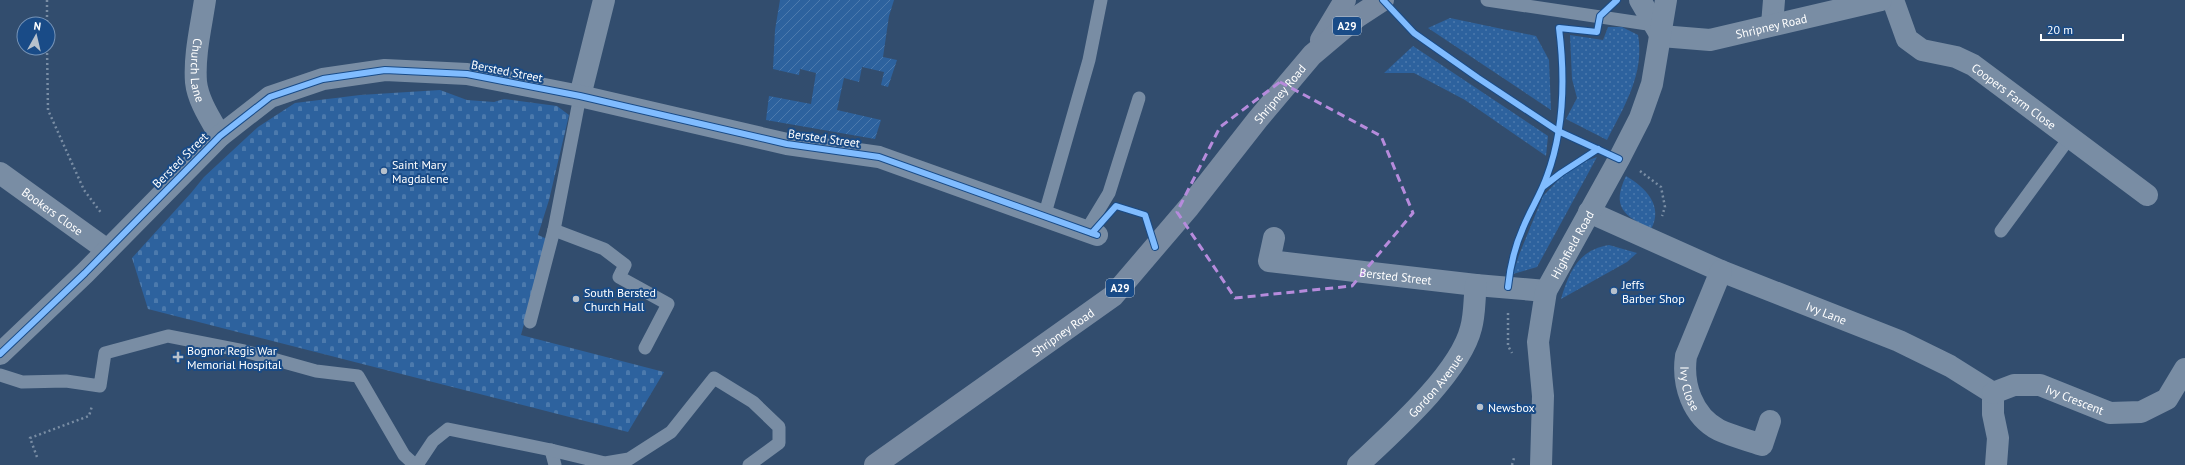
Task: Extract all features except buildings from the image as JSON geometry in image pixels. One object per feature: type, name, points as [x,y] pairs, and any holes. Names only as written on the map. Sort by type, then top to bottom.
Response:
[{"type":"main road","name":"Shripney Road","points":[[875,465],[1113,296],[1189,207],[1258,119],[1312,55],[1345,0]]},
{"type":"main road","name":"Shripney Road","points":[[1312,55],[1357,17],[1383,0]]},
{"type":"street","name":"Church Lane","points":[[205,0],[197,50],[196,84],[205,108],[220,136]]},
{"type":"street","points":[[580,96],[604,0]]},
{"type":"street","points":[[1640,0],[1657,30]]},
{"type":"street","name":"Highfield Road","points":[[1540,465],[1542,396],[1538,342],[1546,290],[1619,159],[1640,118],[1652,84],[1657,30],[1666,0]]},
{"type":"street","points":[[1772,25],[1774,0]]},
{"type":"street","name":"Shripney Road","points":[[1657,30],[1710,40],[1880,0]]},
{"type":"street","name":"Coopers Farm Close","points":[[1893,0],[1907,39],[1922,50],[1956,57],[1973,65],[2148,194]]},
{"type":"street","name":"Bersted Street","points":[[0,354],[75,283],[220,136],[270,97],[322,79],[385,70],[467,74],[580,96],[787,144],[879,157],[1092,233]]},
{"type":"street","name":"Bookers Close","points":[[0,173],[112,244]]},
{"type":"street","name":"Ivy Lane","points":[[1589,212],[1721,271],[1898,342],[1950,366],[1994,393]]},
{"type":"street","name":"Bersted Street","points":[[1274,238],[1269,261],[1476,285],[1546,290]]},
{"type":"street","name":"Ivy Close","points":[[1721,271],[1686,356],[1684,371],[1690,398],[1696,410],[1708,423],[1719,430],[1762,445],[1770,421]]},
{"type":"street","name":"Gordon Avenue","points":[[1358,465],[1394,432],[1453,366],[1471,328],[1476,285]]},
{"type":"street","name":"Ivy Crescent","points":[[1994,393],[2014,385],[2040,385],[2110,413],[2141,412],[2167,399],[2185,369]]},
{"type":"street","points":[[1994,393],[1993,414],[1998,438],[1996,465]]},
{"type":"lane","points":[[1044,217],[1089,60],[1101,0]]},
{"type":"lane","points":[[1487,0],[1657,30]]},
{"type":"lane","points":[[530,322],[554,230],[580,96]]},
{"type":"lane","points":[[1092,233],[1109,193],[1139,98]]},
{"type":"lane","points":[[2001,231],[2070,137]]},
{"type":"lane","points":[[554,230],[604,249],[625,265],[619,277],[668,304],[645,348]]},
{"type":"lane","points":[[0,376],[22,382],[66,381],[100,386],[105,353],[168,336],[244,351],[316,371],[358,376],[404,455],[416,465],[433,441],[448,430],[551,450],[605,463],[629,459],[671,432],[714,378],[753,402],[779,426],[778,443],[749,465]]},
{"type":"lane","points":[[551,450],[555,465]]},
{"type":"path","points":[[47,0],[47,16]]},
{"type":"path","points":[[48,56],[48,110],[84,190],[105,218],[112,244]]},
{"type":"path","points":[[1635,167],[1661,187],[1665,206],[1661,220]]},
{"type":"path","points":[[37,457],[30,438],[89,416]]},
{"type":"highlighted area","points":[[1280,82],[1381,136],[1413,213],[1352,286],[1235,298],[1177,212],[1220,127]]},
{"type":"green space","points":[[780,0],[894,0],[889,16],[883,57],[897,60],[888,87],[881,85],[884,72],[862,67],[859,82],[844,78],[837,110],[881,120],[875,139],[766,120],[769,96],[811,104],[816,73],[800,69],[799,75],[773,69],[775,30]]},
{"type":"green space","points":[[1450,18],[1536,36],[1549,60],[1551,110],[1428,28]]},
{"type":"green space","points":[[1608,27],[1622,27],[1638,35],[1639,49],[1636,76],[1632,89],[1607,140],[1566,119],[1577,98],[1572,79],[1570,35],[1603,40]]},
{"type":"green space","points":[[1413,46],[1548,136],[1546,156],[1465,100],[1414,73],[1384,73]]},
{"type":"green space","points":[[440,90],[467,100],[494,102],[504,99],[557,106],[569,115],[549,200],[538,235],[547,239],[521,335],[664,372],[628,432],[148,309],[132,258],[204,177],[258,127],[295,103],[360,95]]},
{"type":"green space","points":[[1597,157],[1537,267],[1513,274],[1519,255],[1543,196],[1564,174],[1583,162]]},
{"type":"green space","points":[[1626,176],[1633,180],[1646,192],[1654,205],[1654,221],[1651,229],[1627,215],[1620,203],[1622,187]]},
{"type":"green space","points":[[1609,245],[1637,253],[1627,262],[1561,299],[1572,271],[1582,257],[1598,248]]},
{"type":"cycle path","points":[[1383,0],[1414,33],[1478,78],[1558,131],[1619,159]]},
{"type":"cycle path","points":[[1508,287],[1515,249],[1526,221],[1545,183],[1557,140],[1562,103],[1562,65],[1559,28],[1597,32],[1600,16],[1617,0]]},
{"type":"cycle path","points":[[0,354],[85,273],[220,136],[270,97],[323,79],[385,70],[467,74],[580,96],[787,144],[879,157],[1097,235]]},
{"type":"cycle path","points":[[1544,186],[1598,149]]},
{"type":"cycle path","points":[[1092,233],[1116,206],[1145,215],[1155,247]]},
{"type":"place","name":"Saint Mary Magdalene","points":[[384,171]]},
{"type":"place","name":"Jeffs Barber Shop","points":[[1614,291]]},
{"type":"place","name":"South Bersted Church Hall","points":[[576,299]]},
{"type":"place","name":"Bognor Regis War Memorial Hospital","points":[[178,357]]},
{"type":"place","name":"Newsbox","points":[[1480,407]]}]
